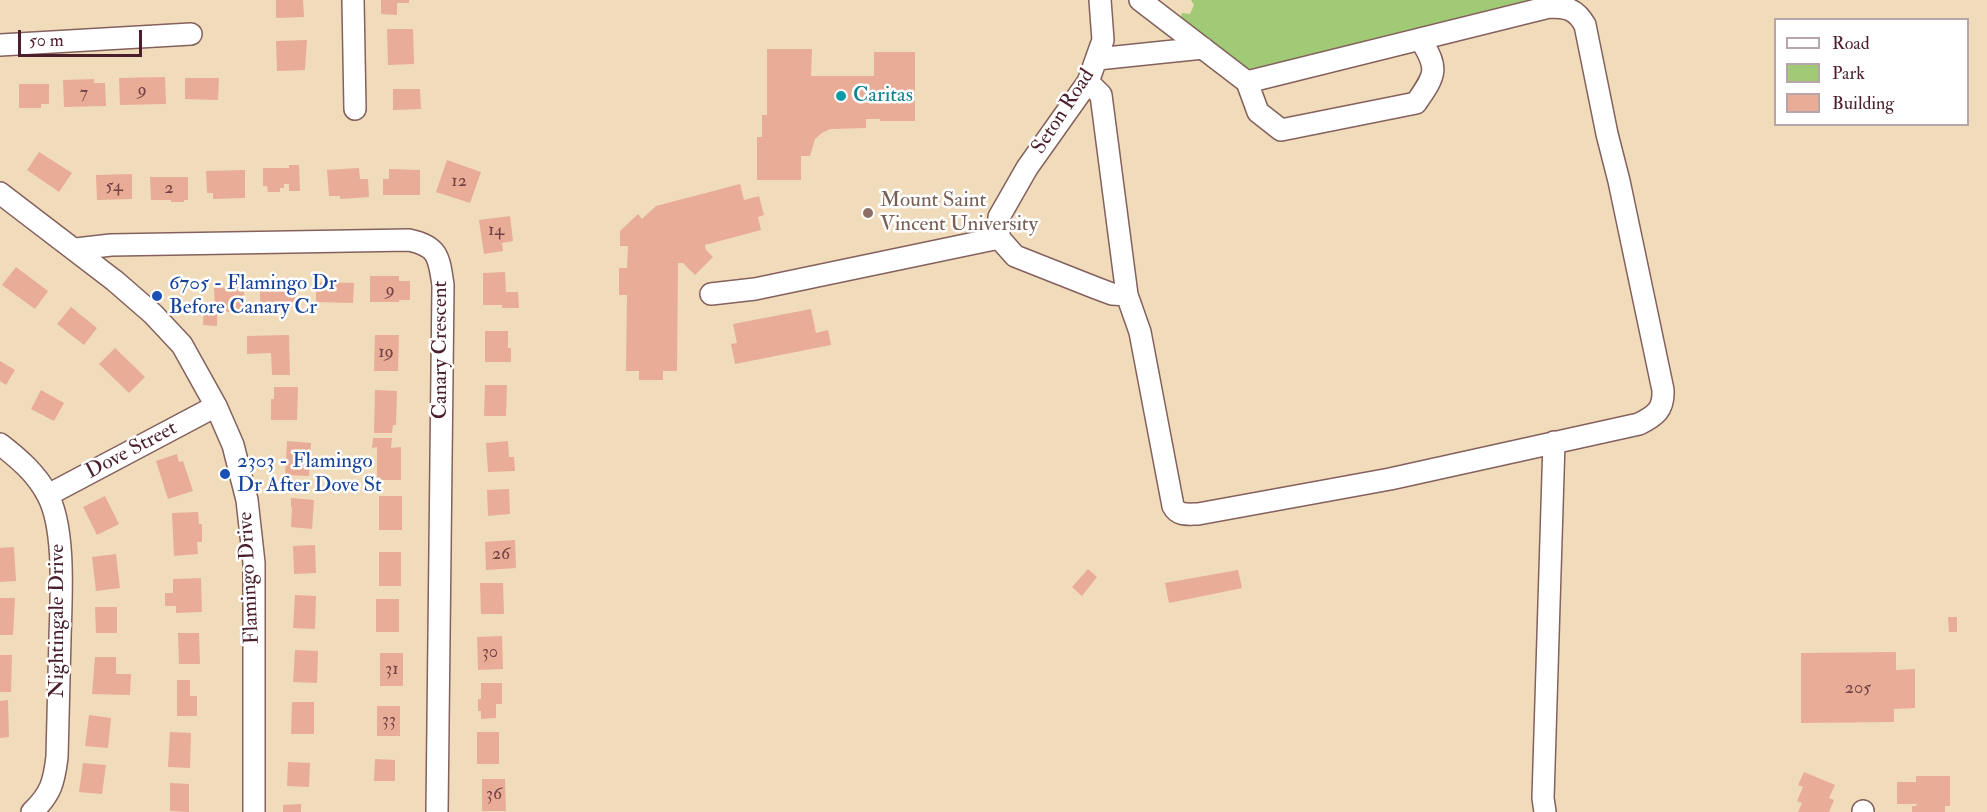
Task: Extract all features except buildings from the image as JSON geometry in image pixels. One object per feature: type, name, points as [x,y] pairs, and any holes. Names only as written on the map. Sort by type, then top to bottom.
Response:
[{"type":"street","points":[[353,0],[355,110]]},
{"type":"street","name":"Seton Road","points":[[999,228],[1027,168],[1088,82],[1103,40],[1100,0]]},
{"type":"street","points":[[1140,0],[1247,82],[1258,112],[1281,130],[1416,103],[1432,78],[1432,57],[1420,39]]},
{"type":"street","points":[[1088,82],[1101,95],[1126,295],[1140,332],[1173,506],[1180,514],[1198,514],[1390,479],[1639,424],[1652,418],[1662,404],[1663,393],[1585,25],[1580,15],[1570,8],[1549,7],[1247,82]]},
{"type":"street","points":[[0,45],[191,34]]},
{"type":"street","points":[[1097,59],[1203,48]]},
{"type":"street","name":"Flamingo Drive","points":[[0,193],[76,249],[153,314],[183,345],[216,406],[233,446],[244,489],[254,563],[254,812]]},
{"type":"street","points":[[711,294],[755,289],[999,228],[1015,256],[1112,294],[1126,295]]},
{"type":"street","name":"Canary Crescent","points":[[76,249],[111,245],[409,240],[426,244],[439,260],[443,285],[437,812]]},
{"type":"street","name":"Dove Street","points":[[48,495],[216,406]]},
{"type":"street","points":[[1545,812],[1543,798],[1554,442]]},
{"type":"street","name":"Nightingale Drive","points":[[0,444],[17,457],[48,495],[58,528],[61,582],[57,757],[54,779],[45,799],[32,812]]},
{"type":"green space","points":[[1191,0],[1555,0],[1251,73],[1179,23],[1182,13],[1190,14],[1194,5]]},
{"type":"place","name":"Caritas","points":[[841,96]]},
{"type":"place","name":"Mount Saint Vincent University","points":[[868,213]]},
{"type":"place","name":"6705 - Flamingo Dr Before Canary Cr","points":[[157,296]]},
{"type":"place","name":"2303 - Flamingo Dr After Dove St","points":[[225,474]]}]
